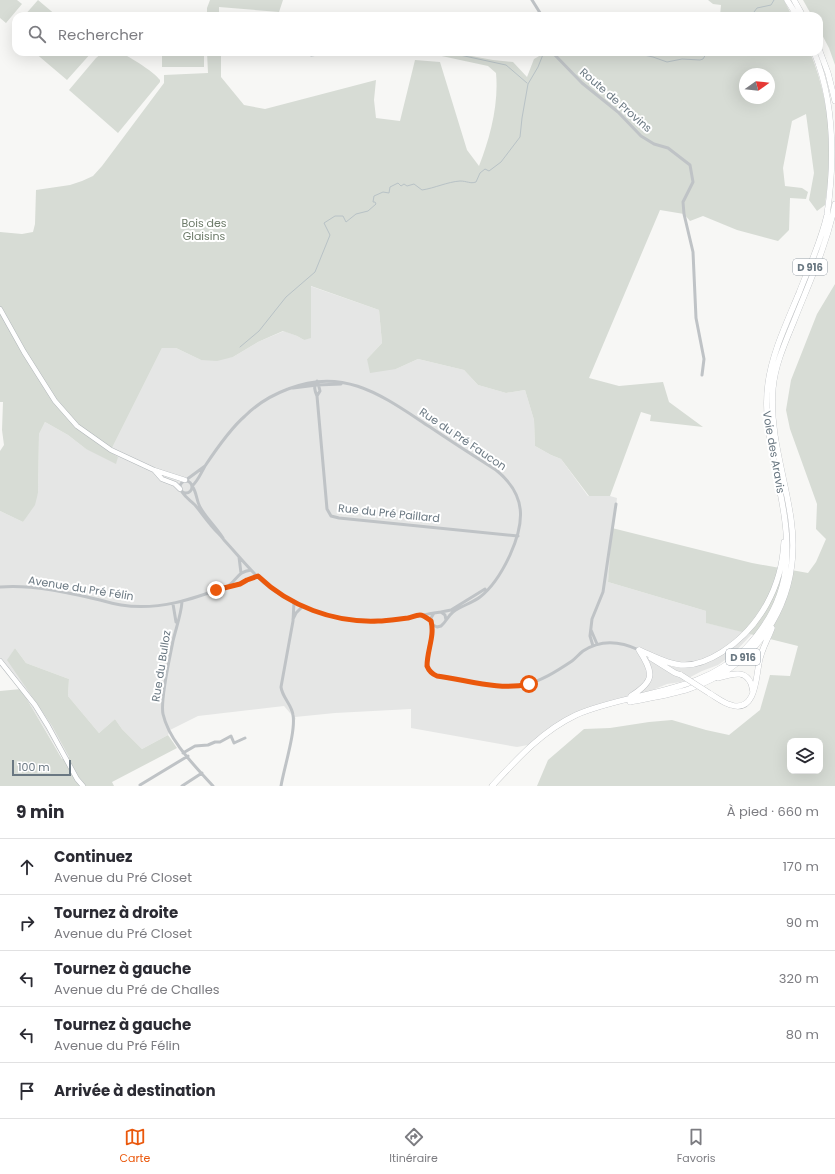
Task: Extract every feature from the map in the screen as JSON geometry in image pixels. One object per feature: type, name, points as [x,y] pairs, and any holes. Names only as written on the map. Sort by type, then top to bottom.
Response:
[{"type":"highway","points":[[787,0],[794,12]]},
{"type":"highway","points":[[794,0],[800,12]]},
{"type":"highway","name":"Voie des Aravis","points":[[602,707],[699,680],[728,663],[745,650],[765,624],[772,613],[784,581],[788,546],[785,517],[768,424],[766,401],[772,365],[779,344],[813,259],[824,227],[834,175],[834,141],[831,110],[822,73],[816,56]]},
{"type":"highway","points":[[822,56],[828,73],[835,101]]},
{"type":"highway","name":"Voie des Aravis","points":[[492,786],[522,754],[548,732],[570,718],[586,711],[678,692],[698,685],[724,672],[739,661],[751,650],[768,630],[779,611],[787,590],[793,556],[793,540],[788,501],[774,430],[772,401],[773,386],[780,355],[821,253],[830,228],[835,204]]},
{"type":"highway","points":[[639,650],[675,664],[687,665],[695,664],[714,657],[737,641],[758,619],[770,598],[779,575],[784,552],[785,517]]},
{"type":"highway","points":[[639,650],[728,704],[736,706],[742,705],[748,702],[753,694],[761,654],[779,611]]},
{"type":"highway","points":[[627,699],[642,689],[647,684],[649,678],[650,671],[648,664],[639,650]]},
{"type":"highway","points":[[675,664],[681,675]]},
{"type":"highway","points":[[698,685],[738,673],[744,675],[749,680],[753,694]]},
{"type":"street","points":[[532,0],[540,12]]},
{"type":"street","name":"Route de Provins","points":[[556,56],[586,86],[618,112],[641,136],[654,144],[668,148],[690,165],[693,182],[683,202],[684,214],[693,252],[696,318],[704,359],[702,375]]},
{"type":"street","points":[[0,309],[54,401],[77,426],[102,444],[154,470],[191,483],[195,490],[201,509],[223,538]]},
{"type":"street","points":[[314,385],[316,381],[320,384]]},
{"type":"street","name":"Rue du Pré Faucon","points":[[192,486],[206,465],[245,415],[263,401],[289,388],[298,384],[316,381],[333,381],[366,389],[386,398],[501,474],[513,489],[520,507],[521,522],[518,536],[502,571],[480,597],[452,613],[446,620]]},
{"type":"street","name":"Rue du Pré Faucon","points":[[289,388],[320,384],[345,384]]},
{"type":"street","name":"Rue du Pré Paillard","points":[[317,396],[320,391],[320,384]]},
{"type":"street","name":"Rue du Pré Paillard","points":[[314,385],[314,390],[317,396],[327,509],[331,516],[518,536]]},
{"type":"street","name":"Rue du Pré Faucon","points":[[186,480],[206,465]]},
{"type":"street","points":[[154,470],[162,479],[176,484],[251,570],[276,591],[294,602],[335,617],[360,620],[382,621],[440,612],[445,615],[446,620],[444,625],[439,627],[432,637]]},
{"type":"street","points":[[181,491],[180,484],[186,480]]},
{"type":"street","points":[[181,491],[188,493],[192,486]]},
{"type":"street","points":[[593,646],[590,636],[592,619],[603,592],[616,504]]},
{"type":"street","points":[[239,557],[241,573]]},
{"type":"street","points":[[247,580],[251,570]]},
{"type":"street","name":"Avenue du Pré Félin","points":[[228,586],[233,583],[241,573],[251,570]]},
{"type":"street","name":"Avenue du Pré Félin","points":[[0,588],[10,586],[40,589],[120,605],[145,607],[182,602],[228,586],[240,584],[258,576]]},
{"type":"street","name":"Rue du Pré Faucon","points":[[440,612],[451,610],[488,588]]},
{"type":"street","name":"Rue du Bulloz","points":[[176,625],[182,608],[182,602]]},
{"type":"street","points":[[281,786],[294,727],[293,715],[282,695],[280,687],[293,621],[294,602]]},
{"type":"street","name":"Rue du Bulloz","points":[[173,604],[176,615],[176,625],[164,697],[163,714],[173,739],[213,786]]},
{"type":"street","points":[[293,621],[296,613],[303,606]]},
{"type":"street","points":[[434,613],[431,622],[432,637],[427,666],[432,674],[437,676],[502,687],[522,685],[541,679],[597,644],[617,642],[639,650]]},
{"type":"street","points":[[421,615],[435,626],[439,627]]},
{"type":"street","points":[[591,628],[597,644]]},
{"type":"street","points":[[0,661],[45,721],[77,779],[83,786]]},
{"type":"street","points":[[183,752],[195,746],[220,742],[231,736],[234,743],[245,738]]},
{"type":"street","points":[[140,785],[188,756]]},
{"type":"street","points":[[182,786],[202,773]]},
{"type":"shaded area","points":[[310,286],[379,310],[382,343],[367,359],[396,369],[418,359],[464,370],[478,385],[506,393],[525,390],[534,420],[535,446],[561,459],[588,496],[610,496],[617,498],[608,582],[706,611],[707,623],[752,634],[732,655],[718,665],[702,671],[681,682],[667,684],[636,697],[578,715],[533,744],[517,747],[411,728],[411,709],[335,713],[295,717],[296,720],[284,706],[198,716],[170,730],[168,735],[142,749],[122,729],[115,719],[99,733],[68,696],[69,679],[26,663],[15,648],[8,660],[52,726],[69,757],[63,759],[21,689],[4,666],[0,666],[0,511],[23,522],[38,493],[39,434],[45,422],[68,435],[86,449],[110,452],[162,348],[176,348],[201,360],[233,357],[258,342],[284,331],[304,340]]},
{"type":"green space","points":[[0,0],[17,0],[22,4],[15,12],[12,12],[12,16],[6,23],[0,18]]},
{"type":"green space","points":[[38,0],[52,12],[28,12]]},
{"type":"green space","points":[[210,0],[283,0],[279,12],[219,7],[219,12],[207,12]]},
{"type":"green space","points":[[708,0],[784,0],[790,12],[720,12],[721,5],[713,4]]},
{"type":"green space","points":[[803,0],[835,0],[835,65],[823,37],[823,12],[810,12]]},
{"type":"green space","points":[[39,56],[88,56],[67,80]]},
{"type":"green space","points":[[98,56],[126,56],[146,68],[160,80],[160,82],[118,133],[69,90]]},
{"type":"green space","points":[[162,56],[204,56],[204,67],[162,67]]},
{"type":"green space","name":"Bois des Glaisins","points":[[207,56],[221,56],[221,77],[244,105],[265,109],[376,80],[374,100],[376,118],[400,121],[415,60],[440,62],[467,150],[479,166],[493,121],[497,85],[496,73],[488,66],[442,56],[472,56],[513,62],[527,77],[534,59],[539,56],[812,56],[819,76],[829,128],[830,160],[825,205],[817,211],[809,200],[814,173],[806,114],[792,121],[783,168],[785,186],[802,188],[808,192],[806,199],[790,198],[789,230],[778,241],[737,230],[703,216],[690,221],[684,214],[660,210],[589,378],[619,386],[663,382],[669,402],[703,427],[650,421],[651,415],[641,412],[610,496],[589,496],[561,459],[535,446],[534,420],[525,390],[506,393],[478,385],[464,370],[418,359],[396,369],[370,373],[367,359],[382,343],[379,310],[311,286],[311,338],[304,340],[283,331],[258,342],[233,357],[217,361],[201,360],[176,348],[162,348],[110,452],[118,457],[116,464],[86,449],[68,435],[45,422],[39,434],[38,493],[35,505],[23,522],[0,511],[0,451],[4,445],[2,430],[3,402],[0,402],[0,232],[22,234],[33,232],[35,224],[36,190],[70,185],[93,176],[164,83],[164,75],[208,73]]},
{"type":"green space","points":[[835,284],[835,786],[537,786],[548,760],[584,729],[610,728],[672,720],[729,735],[760,710],[770,675],[790,676],[798,646],[706,623],[706,611],[608,582],[612,528],[752,563],[808,573],[816,562],[826,539],[816,529],[817,504],[790,429],[786,410],[791,380],[817,314]]},
{"type":"green space","points":[[15,648],[26,663],[69,679],[68,696],[99,733],[115,719],[122,729],[142,749],[168,735],[177,748],[112,782],[114,786],[0,786],[0,691],[21,689],[62,759],[69,757],[52,726],[7,660]]},
{"type":"waterway","points":[[754,12],[757,8],[771,5],[774,0]]},
{"type":"waterway","points":[[464,56],[506,65],[527,83]]},
{"type":"waterway","points":[[240,347],[259,331],[286,297],[315,272],[330,235],[324,223],[335,216],[343,216],[346,222],[356,214],[368,211],[376,204],[373,202],[374,196],[383,192],[389,193],[390,187],[398,183],[401,186],[404,184],[407,186],[414,184],[422,190],[460,181],[474,183],[476,182],[480,173],[485,169],[489,171],[501,162],[520,137],[528,84],[542,56]]},
{"type":"waterway","points":[[648,56],[667,62],[682,59],[700,60],[705,56]]},
{"type":"route","points":[[216,590],[240,584],[258,576],[264,583],[294,602],[312,610],[335,617],[377,621],[421,615],[432,623],[432,637],[427,666],[432,674],[502,687],[529,684]]}]
